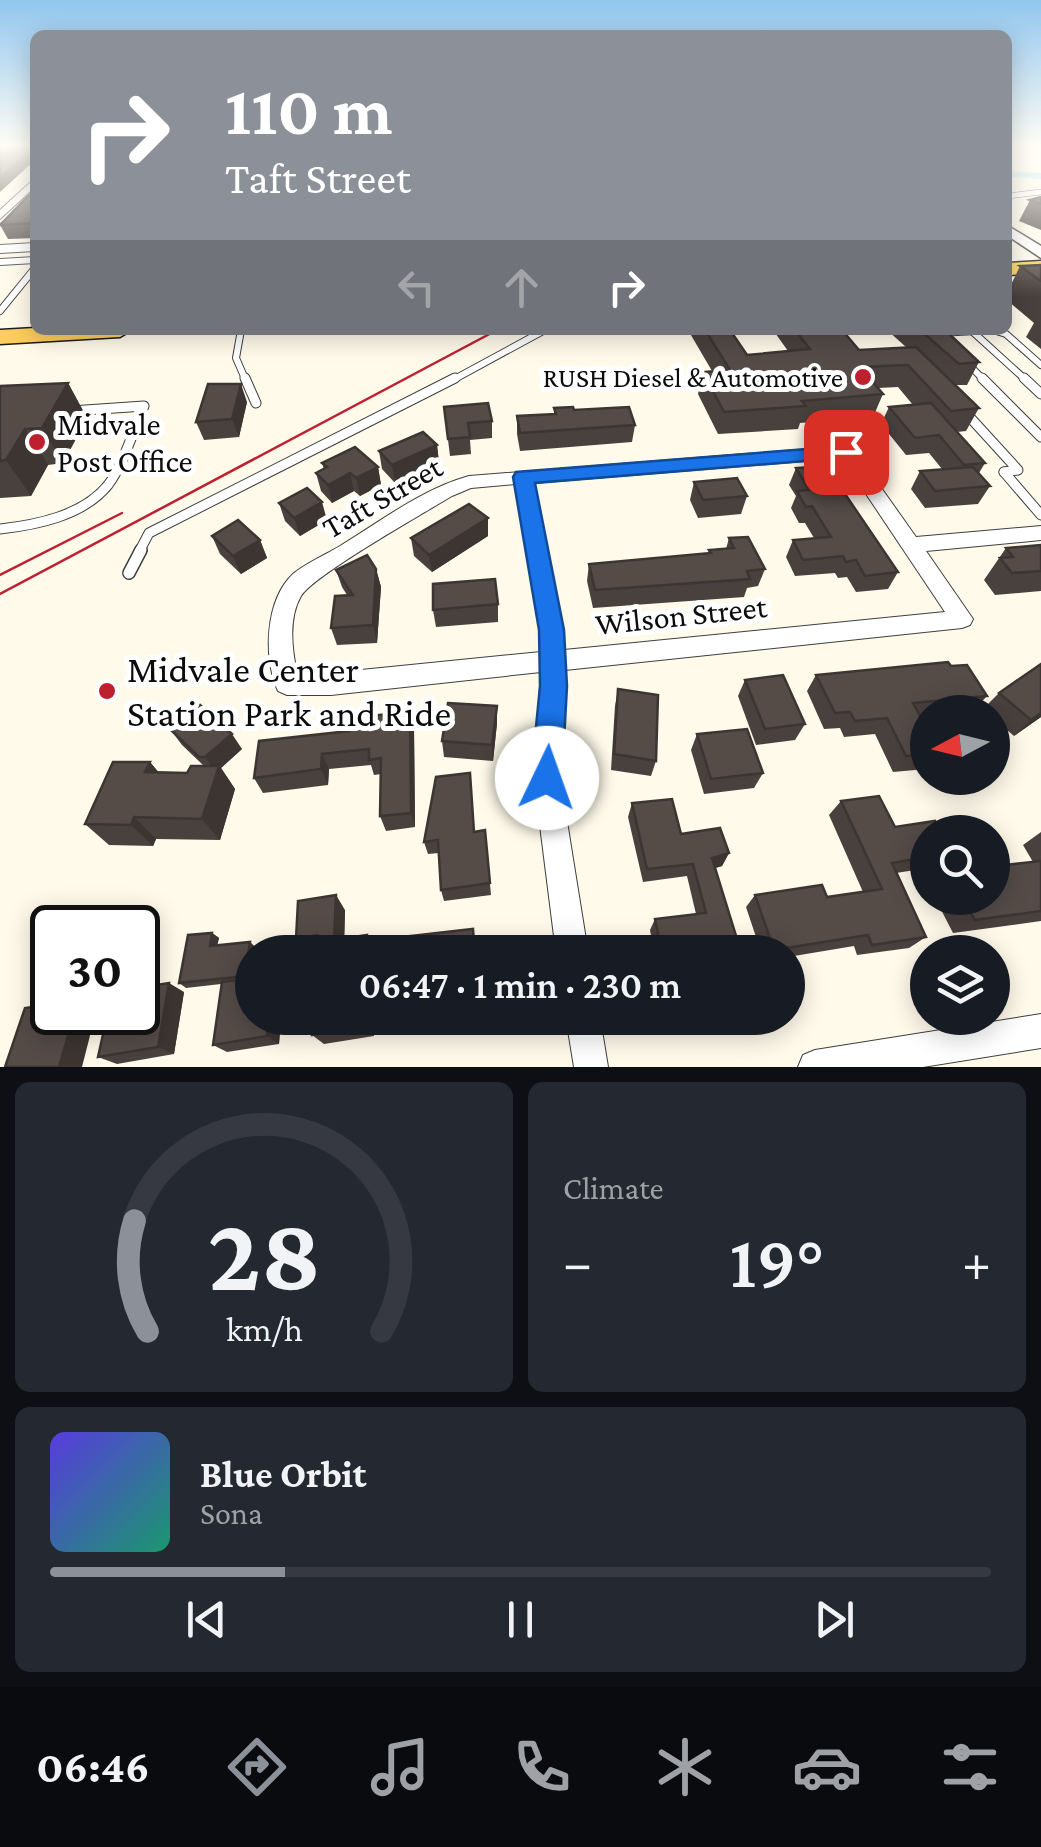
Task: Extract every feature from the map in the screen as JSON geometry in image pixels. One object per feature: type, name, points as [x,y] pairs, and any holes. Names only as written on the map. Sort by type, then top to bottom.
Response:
[{"type":"main road","points":[[1012,268],[1041,267]]},
{"type":"main road","points":[[0,315],[30,316]]},
{"type":"main road","points":[[0,337],[34,335]]},
{"type":"street","points":[[0,216],[19,197]]},
{"type":"street","points":[[1012,232],[1036,246]]},
{"type":"street","points":[[0,249],[30,247]]},
{"type":"street","name":"Taft Street","points":[[286,684],[279,651],[286,606],[302,580],[456,486],[524,477],[846,452],[911,545]]},
{"type":"street","points":[[524,477],[554,661],[547,778],[570,935]]},
{"type":"street","points":[[911,545],[1041,533]]},
{"type":"street","name":"Wilson Street","points":[[286,684],[331,684],[962,619],[911,545]]},
{"type":"street","points":[[815,1067],[1041,1031]]},
{"type":"street","points":[[585,1035],[590,1067]]},
{"type":"lane","points":[[0,262],[30,260]]},
{"type":"lane","points":[[0,315],[30,275]]},
{"type":"lane","points":[[240,335],[236,358],[256,403]]},
{"type":"lane","points":[[129,573],[150,533],[414,402],[536,335]]},
{"type":"lane","points":[[939,335],[951,346]]},
{"type":"lane","points":[[981,335],[1041,394]]},
{"type":"lane","points":[[1009,335],[1041,364]]},
{"type":"lane","points":[[964,359],[1041,437]]},
{"type":"lane","points":[[0,528],[51,520],[101,492],[109,484],[144,406],[54,412]]},
{"type":"lane","points":[[962,408],[1018,470],[1004,472],[1041,515]]},
{"type":"building","points":[[27,197],[30,197],[30,223],[0,225]]},
{"type":"building","points":[[1041,265],[1041,281],[1020,266]]},
{"type":"building","points":[[708,335],[733,335],[747,355],[810,349],[799,335],[846,335],[859,350],[916,347],[979,408],[951,411],[908,365],[860,367],[883,394],[802,401],[806,406],[724,412],[703,372],[730,370]]},
{"type":"building","points":[[926,335],[950,335],[979,362],[959,364]]},
{"type":"building","points":[[68,383],[42,428],[25,429],[6,460],[0,461],[0,386]]},
{"type":"building","points":[[208,384],[241,384],[232,419],[196,422]]},
{"type":"building","points":[[488,403],[492,421],[468,423],[470,437],[448,439],[444,407]]},
{"type":"building","points":[[931,403],[985,463],[964,465],[939,435],[915,438],[889,407]]},
{"type":"building","points":[[629,407],[635,425],[520,433],[517,416],[556,414],[554,408]]},
{"type":"building","points":[[423,432],[437,445],[392,465],[379,451]]},
{"type":"building","points":[[355,447],[378,467],[356,478],[350,473],[328,485],[316,473],[327,467],[322,463]]},
{"type":"building","points":[[826,466],[898,572],[865,576],[856,560],[846,562],[843,556],[803,560],[793,540],[831,537],[812,506],[806,507],[797,491],[809,490],[796,468]]},
{"type":"building","points":[[973,467],[990,486],[935,491],[920,471]]},
{"type":"building","points":[[737,478],[747,496],[703,500],[694,482]]},
{"type":"building","points":[[307,488],[322,502],[294,518],[279,503]]},
{"type":"building","points":[[469,504],[488,518],[429,555],[411,538]]},
{"type":"building","points":[[238,520],[260,540],[233,556],[212,536]]},
{"type":"building","points":[[748,537],[765,569],[747,571],[750,579],[595,590],[589,564],[711,553],[709,550],[734,548],[729,538]]},
{"type":"building","points":[[1041,545],[1041,571],[1012,573],[1000,558],[1013,557],[1006,548]]},
{"type":"building","points":[[367,555],[376,569],[373,625],[331,628],[335,596],[353,595],[336,570]]},
{"type":"building","points":[[495,579],[498,604],[433,610],[433,584]]},
{"type":"building","points":[[948,662],[951,666],[967,665],[986,695],[910,695],[910,756],[906,756],[887,718],[855,721],[850,712],[835,713],[816,675]]},
{"type":"building","points":[[1041,664],[1041,713],[1031,720],[1010,702],[1010,695],[999,693]]},
{"type":"building","points":[[783,675],[805,724],[765,729],[745,680]]},
{"type":"building","points":[[618,689],[658,695],[656,761],[614,754]]},
{"type":"building","points":[[448,703],[497,706],[492,745],[442,741]]},
{"type":"building","points":[[200,705],[232,734],[205,757],[199,757],[170,729]]},
{"type":"building","points":[[410,712],[411,813],[380,816],[381,758],[369,760],[369,749],[322,754],[321,769],[254,778],[259,741],[349,731],[350,718]]},
{"type":"building","points":[[747,729],[763,773],[711,779],[697,734]]},
{"type":"building","points":[[113,762],[150,762],[145,772],[187,773],[191,766],[219,766],[202,819],[134,817],[131,825],[85,824]]},
{"type":"building","points":[[470,773],[474,832],[485,830],[490,883],[441,890],[438,840],[424,842],[436,777]]},
{"type":"building","points":[[879,796],[895,827],[910,825],[910,860],[892,863],[910,902],[910,915],[916,915],[925,935],[872,945],[868,935],[805,945],[805,935],[769,935],[755,895],[822,885],[827,897],[882,889],[841,801]]},
{"type":"building","points":[[672,799],[681,834],[720,828],[729,853],[712,858],[736,935],[658,935],[655,919],[706,913],[693,864],[647,869],[632,803]]},
{"type":"building","points":[[1041,861],[1041,911],[975,920],[972,915],[1010,915],[1010,865]]},
{"type":"building","points":[[336,895],[334,935],[296,935],[298,901]]},
{"type":"building","points":[[473,929],[473,935],[420,935]]},
{"type":"building","points":[[212,933],[210,946],[235,944],[235,977],[179,983],[188,935]]},
{"type":"building","points":[[235,980],[235,1035],[267,1036],[213,1045],[222,982]]},
{"type":"building","points":[[169,983],[158,1047],[98,1057],[103,1035],[160,1035],[160,984]]},
{"type":"building","points":[[30,1007],[30,1035],[68,1035],[59,1067],[5,1067],[25,1008]]},
{"type":"tram line","points":[[0,594],[488,335]]},
{"type":"tram line","points":[[0,575],[122,513]]},
{"type":"place","name":"RUSH Diesel & Automotive","points":[[863,377]]},
{"type":"place","name":"Midvale Post Office","points":[[37,442]]},
{"type":"place","name":"Midvale Center Station Park and Ride","points":[[107,691]]},
{"type":"route","points":[[547,778],[554,686],[552,630],[524,477],[846,452]]}]
